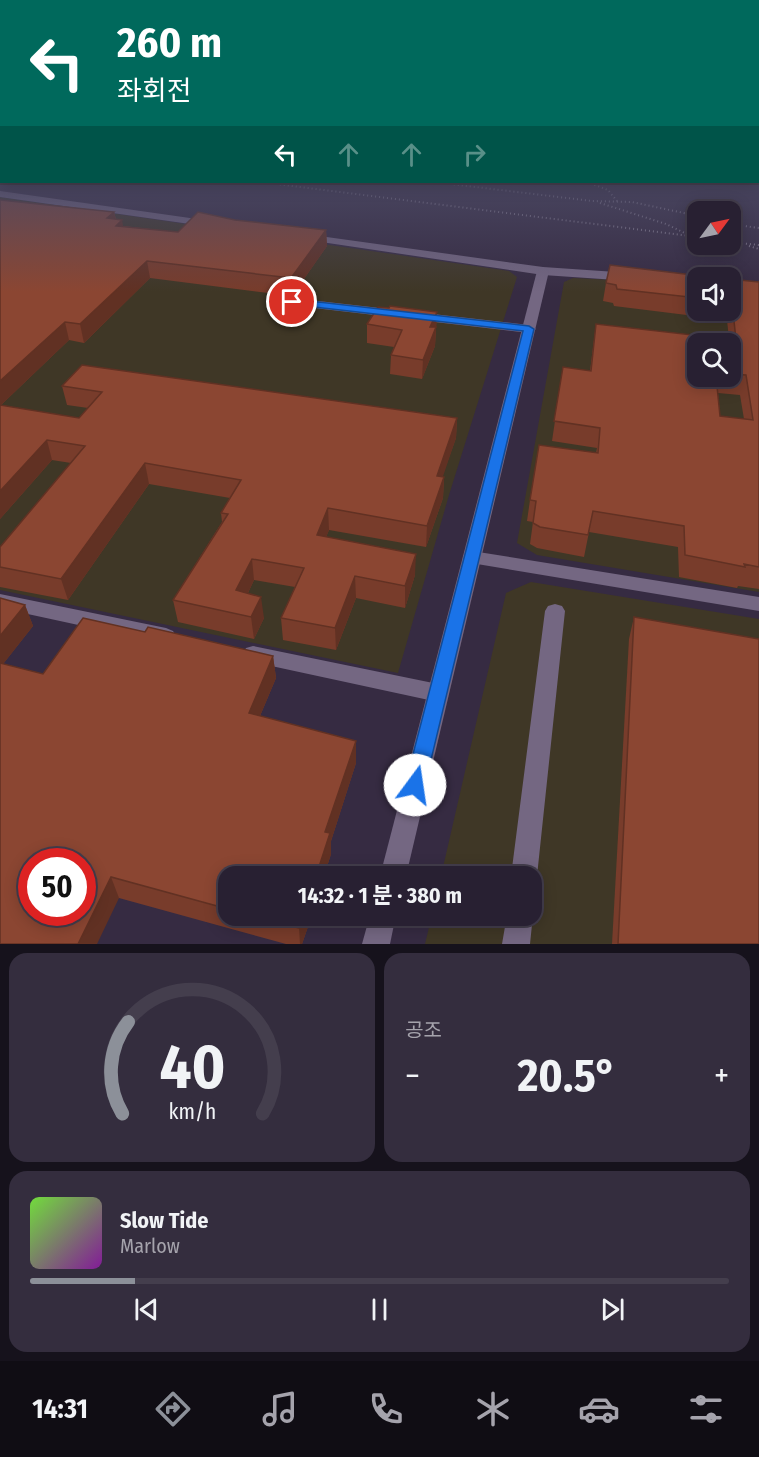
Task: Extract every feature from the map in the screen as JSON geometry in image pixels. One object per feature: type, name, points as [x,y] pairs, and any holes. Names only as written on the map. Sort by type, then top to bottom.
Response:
[{"type":"street","points":[[70,204],[224,226]]},
{"type":"street","points":[[295,236],[543,272],[638,278]]},
{"type":"street","points":[[395,866],[543,272]]},
{"type":"street","points":[[292,302],[529,329]]},
{"type":"street","points":[[472,557],[759,604]]},
{"type":"street","points":[[0,601],[184,640]]},
{"type":"street","points":[[525,866],[555,611]]},
{"type":"street","points":[[230,650],[438,693]]},
{"type":"street","points":[[376,944],[380,926]]},
{"type":"street","points":[[516,944],[518,926]]},
{"type":"path","points":[[436,204],[687,235]]},
{"type":"path","points":[[602,204],[666,224],[687,234]]},
{"type":"path","points":[[646,204],[687,213]]},
{"type":"path","points":[[741,226],[759,228]]},
{"type":"path","points":[[741,243],[759,247]]},
{"type":"shaded area","points":[[0,204],[49,204],[509,271],[517,277],[449,495],[398,673],[0,590]]},
{"type":"shaded area","points":[[573,278],[687,284],[687,321],[741,321],[741,302],[759,289],[759,592],[537,555],[517,543],[564,282]]},
{"type":"shaded area","points":[[531,582],[759,619],[759,944],[425,944],[429,926],[542,926],[542,866],[443,866],[506,593]]},
{"type":"building","points":[[0,204],[39,204],[114,212],[107,218],[122,220],[116,226],[178,232],[198,212],[235,220],[326,230],[291,278],[147,261],[80,324],[65,322],[0,381]]},
{"type":"building","points":[[610,265],[687,274],[687,297],[617,289],[616,285],[606,283]]},
{"type":"building","points":[[741,280],[759,282],[759,567],[744,564],[745,567],[685,555],[684,526],[593,511],[588,535],[540,527],[533,523],[536,501],[530,500],[539,445],[598,453],[600,428],[554,421],[563,367],[591,371],[596,324],[687,334],[687,387],[717,387],[720,416],[753,420],[746,375],[741,375],[741,333],[735,333],[734,321],[741,321]]},
{"type":"building","points":[[390,306],[437,312],[430,327],[436,327],[423,360],[391,355],[402,330],[367,324],[378,307],[389,308]]},
{"type":"building","points":[[82,365],[457,418],[437,476],[444,477],[427,526],[328,508],[317,535],[416,554],[405,586],[355,576],[335,628],[281,618],[304,568],[252,559],[236,590],[261,597],[251,617],[173,600],[228,514],[221,513],[241,480],[145,463],[61,579],[0,567],[0,547],[85,446],[47,440],[0,491],[0,405],[79,418],[102,392],[62,386]]},
{"type":"building","points":[[0,598],[25,605],[0,636]]},
{"type":"building","points":[[634,617],[759,639],[759,944],[618,944]]},
{"type":"building","points":[[83,618],[145,632],[148,627],[273,656],[249,713],[356,741],[325,832],[330,833],[319,866],[218,866],[218,906],[111,877],[96,907],[96,848],[18,848],[18,926],[87,926],[78,944],[0,944],[0,663],[43,674]]},
{"type":"route","points":[[292,302],[529,329],[415,785]]}]
